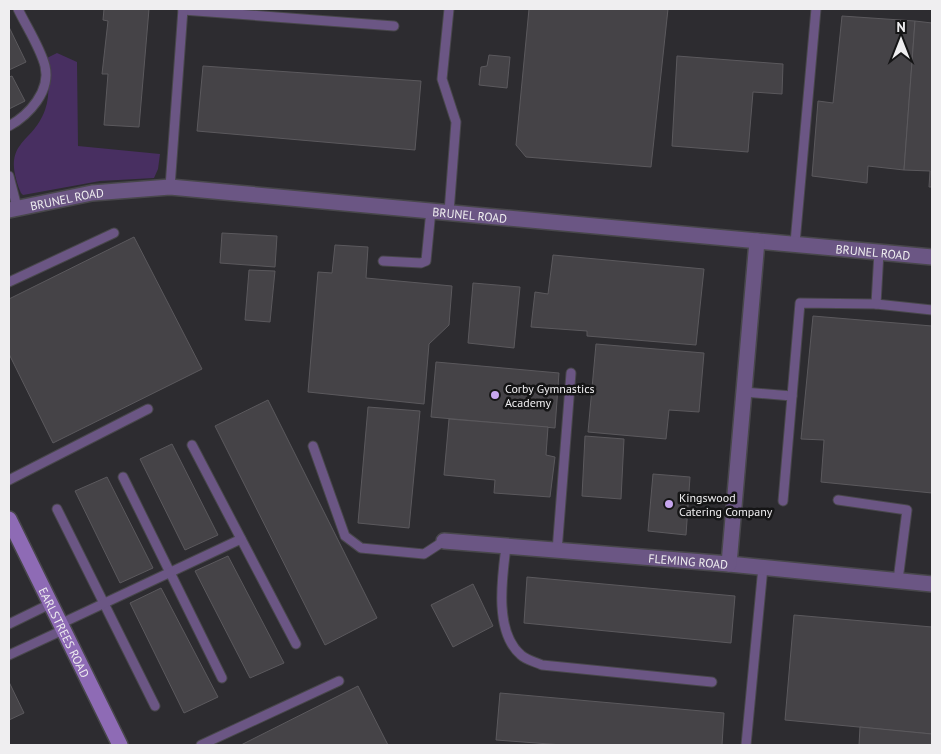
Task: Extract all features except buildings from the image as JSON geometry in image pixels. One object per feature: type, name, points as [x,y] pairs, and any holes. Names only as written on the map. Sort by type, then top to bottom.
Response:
[{"type":"street","name":"BRUNEL ROAD","points":[[13,209],[92,193],[170,187],[932,256]]},
{"type":"street","points":[[729,564],[757,241]]},
{"type":"street","name":"EARLSTREES ROAD","points":[[9,519],[120,745]]},
{"type":"street","name":"FLEMING ROAD","points":[[444,541],[729,564],[932,584]]},
{"type":"lane","points":[[9,126],[33,106],[44,88],[45,66],[18,9]]},
{"type":"lane","points":[[170,187],[183,9],[394,26]]},
{"type":"lane","points":[[448,9],[442,78],[456,122],[449,212]]},
{"type":"lane","points":[[795,243],[816,9]]},
{"type":"lane","points":[[9,176],[13,209]]},
{"type":"lane","points":[[383,261],[421,263],[426,261],[431,210]]},
{"type":"lane","points":[[9,282],[114,234]]},
{"type":"lane","points":[[876,304],[879,252]]},
{"type":"lane","points":[[784,501],[800,302],[876,304],[932,310]]},
{"type":"lane","points":[[557,551],[571,373]]},
{"type":"lane","points":[[744,392],[792,396]]},
{"type":"lane","points":[[9,480],[148,409]]},
{"type":"lane","points":[[192,446],[296,644]]},
{"type":"lane","points":[[313,446],[345,536],[361,548],[424,554],[444,541]]},
{"type":"lane","points":[[123,478],[222,678]]},
{"type":"lane","points":[[838,500],[907,510],[898,580]]},
{"type":"lane","points":[[57,509],[155,706]]},
{"type":"lane","points":[[9,655],[103,603],[241,539]]},
{"type":"lane","points":[[506,547],[501,593],[509,641],[521,656],[542,664],[712,682]]},
{"type":"lane","points":[[746,745],[763,567]]},
{"type":"lane","points":[[9,624],[50,604]]},
{"type":"lane","points":[[201,745],[339,681]]},
{"type":"shaded area","points":[[57,53],[77,62],[78,146],[160,154],[158,169],[154,178],[100,181],[23,195],[21,193],[15,176],[14,163],[16,153],[20,145],[33,131],[45,110],[48,78],[45,59]]},
{"type":"place","name":"Corby Gymnastics Academy","points":[[495,395]]},
{"type":"place","name":"Kingswood Catering Company","points":[[669,504]]}]
